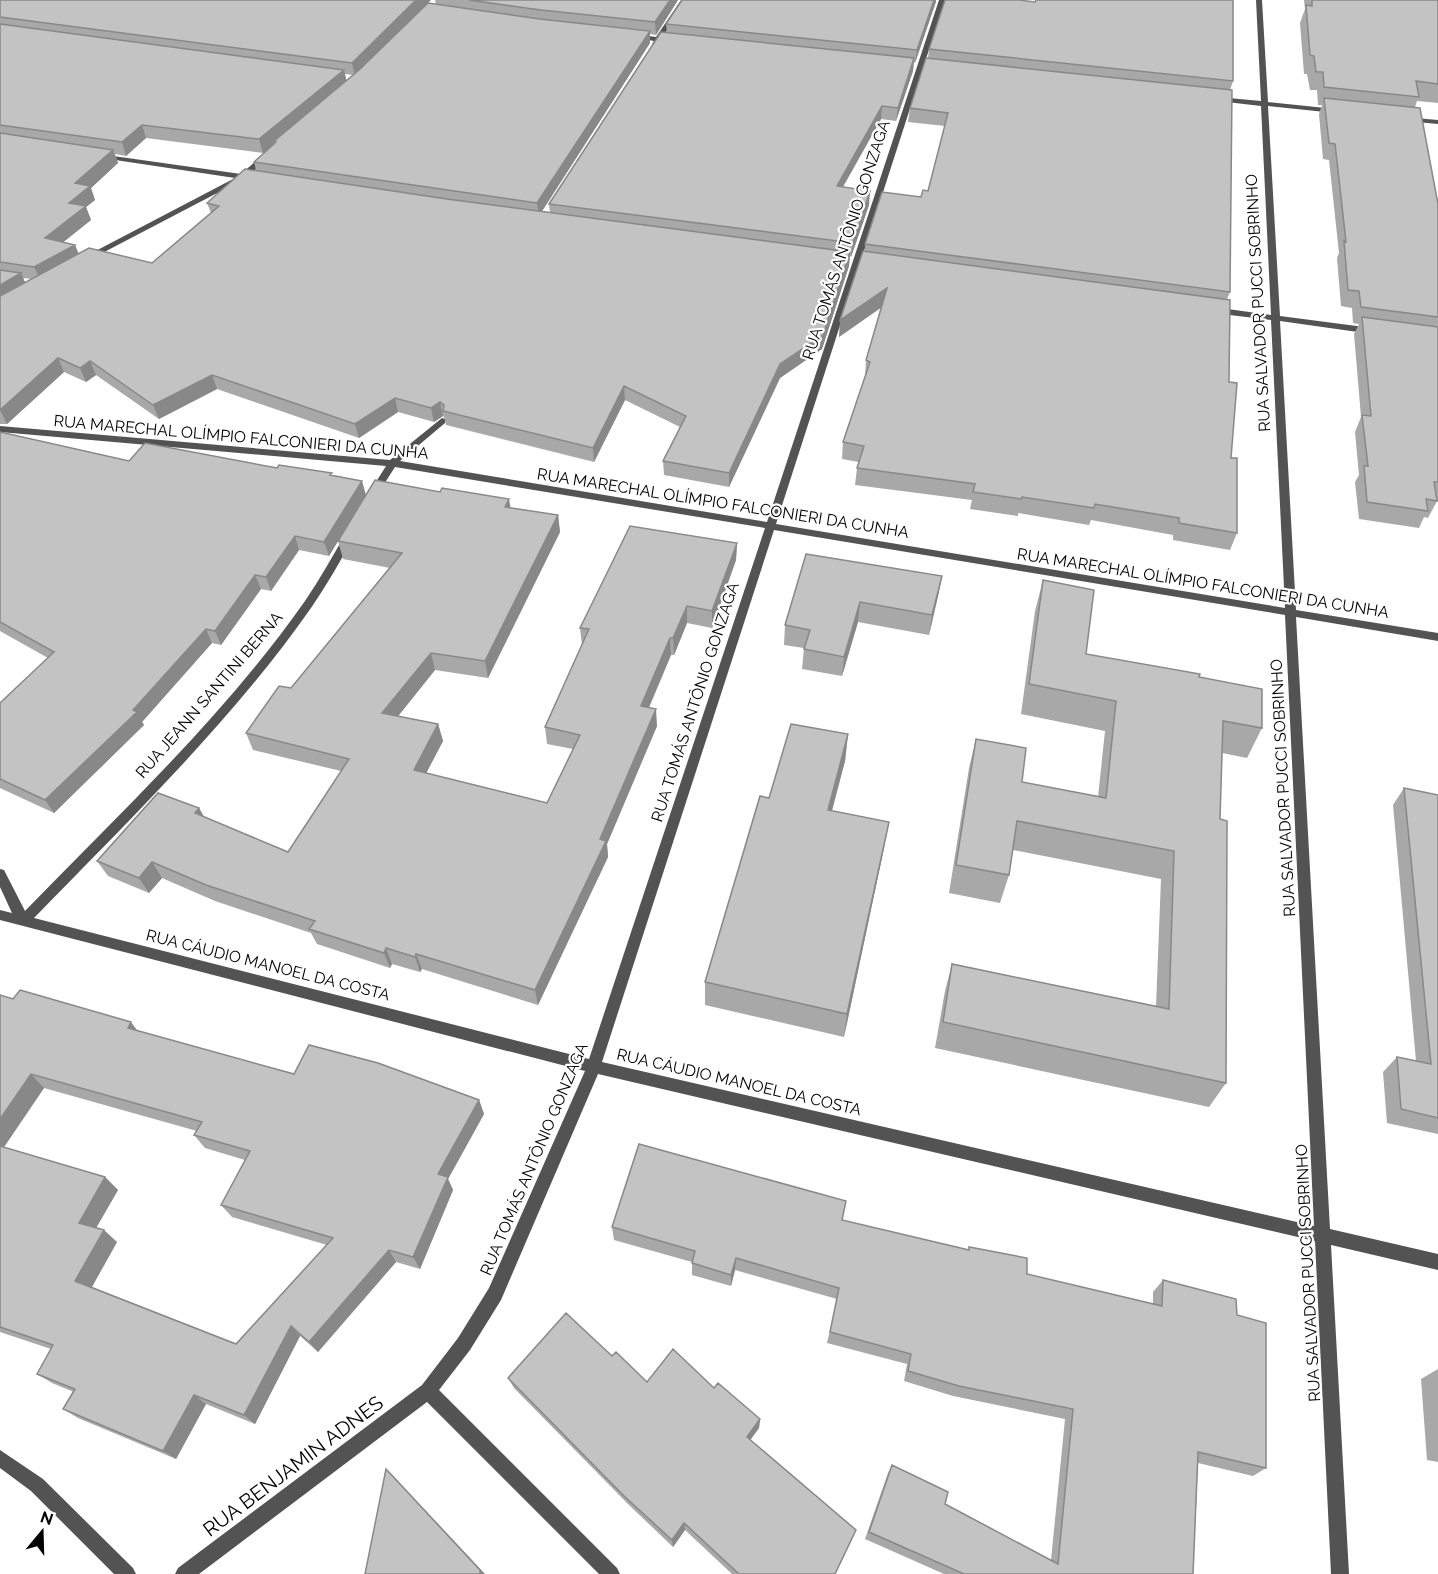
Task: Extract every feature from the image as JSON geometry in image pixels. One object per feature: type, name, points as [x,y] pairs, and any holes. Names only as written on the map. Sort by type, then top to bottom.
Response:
[{"type":"street","points":[[652,49],[684,0]]},
{"type":"street","name":"RUA TOMÁS ANTÔNIO GONZAGA","points":[[428,1391],[464,1344],[495,1294],[594,1067],[942,0]]},
{"type":"street","name":"RUA SALVADOR PUCCI SOBRINHO","points":[[1259,0],[1340,1574]]},
{"type":"street","points":[[624,35],[682,42]]},
{"type":"street","points":[[1205,97],[1345,112]]},
{"type":"street","points":[[1392,117],[1438,122]]},
{"type":"street","points":[[92,154],[264,180]]},
{"type":"street","points":[[80,263],[242,177],[269,154]]},
{"type":"street","points":[[1205,309],[1380,332]]},
{"type":"street","points":[[369,502],[392,463],[442,421]]},
{"type":"street","name":"RUA MARECHAL OLÍMPIO FALCONIERI DA CUNHA","points":[[0,429],[392,463],[1438,637]]},
{"type":"street","name":"RUA JEANN SANTINI BERNA","points":[[23,921],[198,737],[258,669],[302,613],[353,530]]},
{"type":"street","points":[[0,874],[23,921]]},
{"type":"street","name":"RUA CÁUDIO MANOEL DA COSTA","points":[[0,915],[594,1067],[1438,1262]]},
{"type":"street","points":[[428,1391],[611,1574]]},
{"type":"street","name":"RUA BENJAMIN ADNES","points":[[184,1574],[428,1391]]},
{"type":"street","points":[[0,1458],[37,1485],[127,1574]]},
{"type":"building","points":[[0,0],[416,0],[352,63],[0,17]]},
{"type":"building","points":[[469,0],[670,0],[655,22]]},
{"type":"building","points":[[682,0],[934,0],[917,50],[666,24]]},
{"type":"building","points":[[945,0],[1035,2],[1036,0],[1233,0],[1233,81],[929,49]]},
{"type":"building","points":[[1312,0],[1438,0],[1438,84],[1416,81],[1419,97],[1324,87],[1323,72],[1316,72],[1314,56],[1310,55],[1306,5],[1312,6]]},
{"type":"building","points":[[428,3],[540,19],[650,31],[537,203],[254,162],[276,142],[273,142],[359,70]]},
{"type":"building","points":[[0,24],[344,70],[259,139],[142,125],[122,142],[0,125]]},
{"type":"building","points":[[661,32],[914,58],[898,108],[882,106],[837,186],[870,191],[853,243],[549,204]]},
{"type":"building","points":[[926,58],[1232,90],[1230,292],[865,244],[882,192],[921,197],[923,190],[928,191],[948,113],[910,108]]},
{"type":"building","points":[[1324,98],[1420,108],[1438,204],[1438,317],[1361,307],[1359,291],[1348,290],[1344,241],[1346,242],[1335,144],[1329,143]]},
{"type":"building","points":[[0,133],[113,150],[75,183],[90,186],[69,203],[86,206],[45,238],[75,245],[34,267],[0,262]]},
{"type":"building","points":[[245,169],[447,199],[850,252],[823,335],[780,364],[729,473],[663,461],[686,416],[624,386],[593,448],[443,411],[444,405],[440,402],[431,408],[395,398],[355,424],[212,375],[153,405],[90,361],[80,368],[58,358],[0,410],[0,296],[89,248],[152,263],[219,206],[207,203]]},
{"type":"building","points":[[863,251],[1230,300],[1229,382],[1237,383],[1231,458],[1237,458],[1237,533],[1179,523],[1179,518],[1095,504],[1094,508],[973,492],[975,484],[857,468],[864,446],[843,442],[870,362],[866,360],[887,288],[840,320]]},
{"type":"building","points":[[0,270],[21,273],[0,285]]},
{"type":"building","points":[[1362,317],[1438,327],[1438,482],[1434,482],[1437,501],[1426,499],[1428,511],[1367,502],[1364,466],[1368,466],[1362,415],[1371,416]]},
{"type":"building","points":[[0,432],[129,461],[145,443],[277,468],[279,465],[332,473],[330,475],[362,481],[324,542],[295,536],[266,577],[255,575],[215,631],[206,629],[133,710],[137,712],[45,800],[0,779],[0,703],[54,652],[0,622]]},
{"type":"building","points":[[375,480],[440,492],[442,488],[509,499],[505,507],[558,515],[485,661],[431,653],[382,713],[438,724],[414,770],[547,803],[580,735],[545,727],[589,629],[580,628],[630,526],[737,543],[712,611],[687,606],[673,638],[670,638],[641,706],[656,709],[600,839],[606,841],[535,990],[416,954],[415,957],[386,948],[384,953],[309,929],[315,921],[206,885],[152,862],[139,878],[97,861],[158,793],[199,808],[195,813],[288,852],[349,759],[246,733],[279,686],[291,688],[402,553],[338,541]]},
{"type":"building","points":[[806,554],[942,576],[932,615],[860,602],[844,657],[804,649],[810,630],[785,625]]},
{"type":"building","points":[[1043,580],[1094,590],[1086,654],[1200,674],[1199,677],[1262,689],[1262,728],[1223,721],[1220,819],[1227,821],[1226,1083],[943,1022],[952,964],[1169,1009],[1174,851],[1017,821],[1009,875],[956,865],[976,739],[1026,748],[1022,782],[1106,798],[1116,701],[1029,684]]},
{"type":"building","points":[[791,724],[848,734],[828,810],[889,822],[847,1014],[705,982],[760,796],[769,798]]},
{"type":"building","points":[[1404,788],[1438,795],[1438,1118],[1401,1109],[1397,1057],[1431,1064]]},
{"type":"building","points":[[20,990],[131,1022],[128,1028],[294,1074],[309,1045],[378,1063],[479,1100],[438,1174],[448,1177],[413,1257],[389,1250],[309,1342],[291,1326],[244,1415],[194,1395],[163,1451],[63,1409],[75,1389],[37,1374],[53,1345],[0,1327],[0,1146],[105,1177],[79,1223],[104,1230],[75,1281],[236,1344],[333,1238],[221,1205],[250,1151],[194,1135],[202,1122],[31,1074],[0,1119],[0,995],[13,999]]},
{"type":"building","points":[[639,1144],[846,1201],[842,1220],[969,1250],[969,1247],[1027,1258],[1027,1274],[1162,1306],[1163,1280],[1236,1299],[1237,1315],[1266,1323],[1266,1468],[1198,1452],[1193,1574],[964,1574],[869,1532],[892,1465],[948,1492],[945,1504],[1058,1564],[1073,1409],[959,1386],[908,1371],[911,1354],[830,1332],[839,1288],[736,1258],[731,1275],[692,1263],[695,1251],[612,1227]]},
{"type":"building","points":[[566,1313],[612,1356],[616,1352],[647,1382],[673,1349],[714,1388],[718,1383],[760,1419],[747,1437],[856,1530],[835,1574],[739,1574],[684,1523],[672,1540],[625,1497],[508,1378]]},
{"type":"building","points":[[386,1469],[480,1570],[480,1574],[365,1574]]}]
